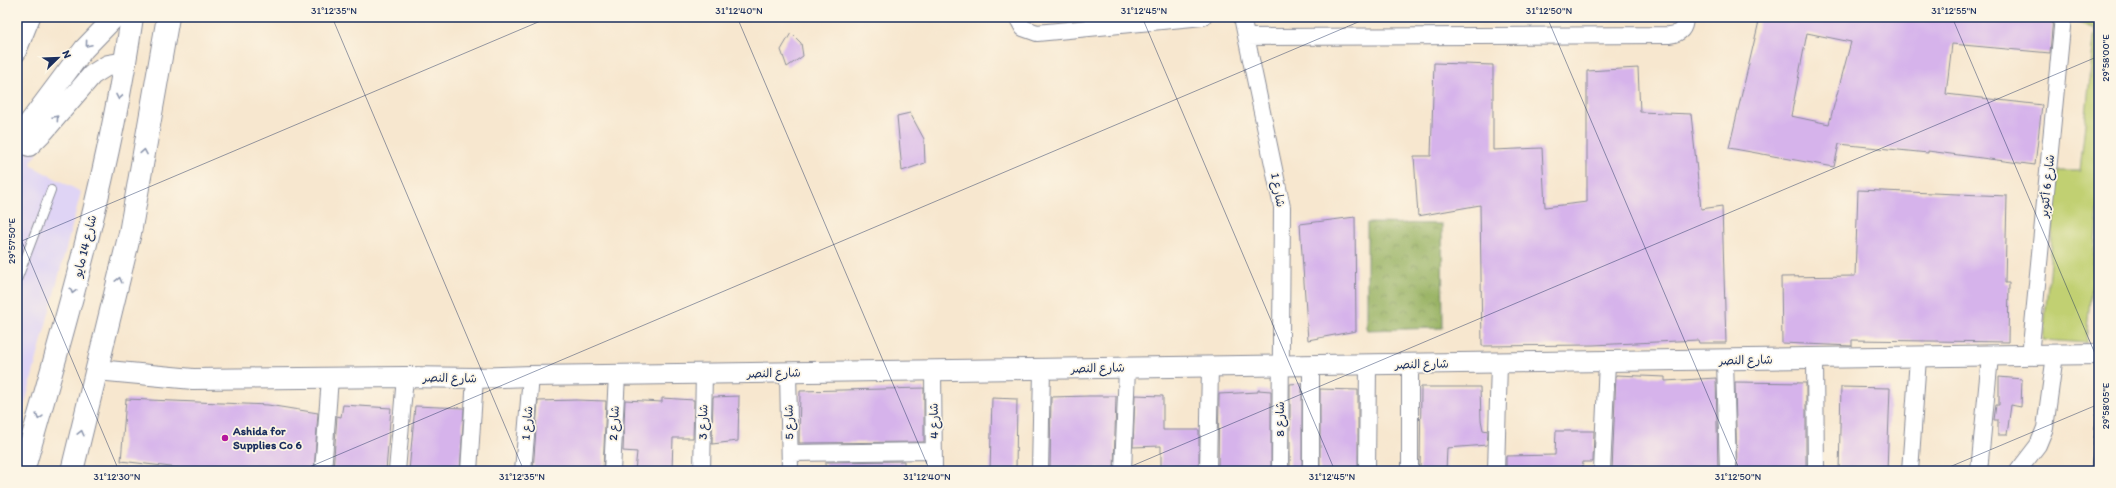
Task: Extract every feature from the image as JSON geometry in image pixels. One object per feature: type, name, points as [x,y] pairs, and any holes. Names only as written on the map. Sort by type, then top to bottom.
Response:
[{"type":"main road","name":"شارع 14 مايو","points":[[23,471],[90,229],[107,157],[126,62],[132,17]]},
{"type":"main road","points":[[72,471],[130,233],[168,17]]},
{"type":"street","points":[[17,54],[32,17]]},
{"type":"street","points":[[21,147],[84,49],[115,17]]},
{"type":"street","points":[[1020,22],[1028,32],[1037,33],[1158,19],[1203,17]]},
{"type":"street","name":"شارع 1","points":[[1242,17],[1282,207],[1280,366]]},
{"type":"street","points":[[1246,37],[1669,35],[1676,34],[1682,30],[1685,24],[1685,17]]},
{"type":"street","name":"شارع 6 أكتوبر","points":[[2030,356],[2063,17]]},
{"type":"street","points":[[21,147],[40,135],[92,75],[108,65],[126,62]]},
{"type":"street","name":"شارع النصر","points":[[97,370],[193,379],[405,377],[475,378],[704,373],[1410,365],[1990,357],[2099,354]]},
{"type":"street","points":[[2018,471],[2038,445],[2045,428],[2055,355]]},
{"type":"street","points":[[1979,471],[1990,357]]},
{"type":"street","points":[[1910,471],[1918,358]]},
{"type":"street","points":[[1815,359],[1816,471]]},
{"type":"street","points":[[1725,360],[1728,471]]},
{"type":"street","points":[[1602,471],[1607,362]]},
{"type":"street","points":[[1496,471],[1499,363]]},
{"type":"street","points":[[1368,365],[1368,471]]},
{"type":"street","points":[[1410,365],[1410,471]]},
{"type":"street","name":"شارع 8","points":[[1280,366],[1280,471]]},
{"type":"street","points":[[1311,366],[1311,471]]},
{"type":"street","points":[[1208,471],[1210,367]]},
{"type":"street","points":[[1124,471],[1127,368]]},
{"type":"street","points":[[1040,471],[1042,369]]},
{"type":"street","name":"شارع 4","points":[[933,371],[934,471]]},
{"type":"street","name":"شارع 5","points":[[788,372],[790,471]]},
{"type":"street","name":"شارع 3","points":[[702,471],[704,373]]},
{"type":"street","name":"شارع 2","points":[[612,471],[617,375]]},
{"type":"street","name":"شارع 1","points":[[523,471],[531,376]]},
{"type":"street","points":[[397,471],[405,377]]},
{"type":"street","points":[[322,471],[330,378]]},
{"type":"street","points":[[469,471],[475,378]]},
{"type":"street","points":[[790,453],[934,451]]},
{"type":"lane","points":[[17,280],[51,190]]},
{"type":"shaded area","points":[[17,135],[38,154],[31,161],[32,166],[81,192],[17,434]]},
{"type":"green space","points":[[2071,17],[2099,17],[2099,200],[2086,343],[2043,340],[2058,171],[2080,171],[2095,29],[2071,20]]},
{"type":"green space","points":[[1367,223],[1442,224],[1443,328],[1367,330]]},
{"type":"building","points":[[1760,17],[2053,17],[2050,53],[1952,44],[1946,94],[2042,105],[2035,165],[1928,151],[1928,153],[1839,144],[1834,167],[1729,148]],"holes":[[[1807,33],[1851,42],[1829,124],[1791,116]]]},
{"type":"building","points":[[791,33],[801,43],[803,56],[787,67],[781,50]]},
{"type":"building","points":[[1434,63],[1493,65],[1493,150],[1542,148],[1545,207],[1587,202],[1587,71],[1638,68],[1640,112],[1691,114],[1701,209],[1722,206],[1726,343],[1699,343],[1698,340],[1593,345],[1482,346],[1480,205],[1418,216],[1414,156],[1431,156]]},
{"type":"building","points":[[910,113],[924,139],[925,163],[902,171],[897,116]]},
{"type":"building","points":[[1858,190],[2007,196],[2005,283],[2009,283],[2008,342],[1852,340],[1852,346],[1782,343],[1781,277],[1855,276]]},
{"type":"building","points":[[1355,217],[1356,331],[1308,340],[1300,224]]},
{"type":"building","points":[[1616,375],[1665,377],[1665,381],[1716,378],[1718,471],[1612,471]]},
{"type":"building","points":[[1999,377],[2022,379],[2021,407],[2011,405],[2007,435],[1998,435],[1998,420],[1994,420],[1996,405],[1999,405]]},
{"type":"building","points":[[1735,382],[1806,383],[1806,471],[1737,471]]},
{"type":"building","points":[[1302,383],[1302,471],[1290,471],[1290,384]]},
{"type":"building","points":[[1421,387],[1480,387],[1481,420],[1483,430],[1488,431],[1487,445],[1447,448],[1446,471],[1420,471]]},
{"type":"building","points":[[1841,387],[1890,388],[1887,471],[1839,471]]},
{"type":"building","points":[[924,388],[924,442],[799,443],[800,391]]},
{"type":"building","points":[[1320,389],[1358,390],[1358,471],[1320,471]]},
{"type":"building","points":[[1258,390],[1271,391],[1271,471],[1218,471],[1219,394],[1258,392]]},
{"type":"building","points":[[1135,395],[1163,396],[1163,430],[1199,430],[1199,471],[1161,471],[1161,446],[1133,447]]},
{"type":"building","points":[[739,396],[738,441],[712,444],[713,397]]},
{"type":"building","points":[[1116,396],[1114,470],[1079,467],[1079,471],[1050,471],[1051,397]]},
{"type":"building","points":[[662,398],[694,400],[693,438],[673,438],[672,471],[635,471],[637,452],[623,451],[625,400],[662,402]]},
{"type":"building","points":[[992,398],[1017,399],[1016,471],[990,471]]},
{"type":"building","points":[[126,399],[268,405],[318,413],[314,471],[179,471],[179,468],[121,461]]},
{"type":"building","points":[[538,401],[606,401],[603,471],[533,471]]},
{"type":"building","points":[[343,405],[391,408],[386,471],[333,471],[337,416],[341,417]]},
{"type":"building","points":[[415,406],[464,408],[460,471],[409,471]]},
{"type":"building","points":[[1556,431],[1594,431],[1593,462],[1583,462],[1582,471],[1506,471],[1506,456],[1555,455]]},
{"type":"building","points":[[904,461],[904,471],[826,471],[826,462]]},
{"type":"railway","points":[[2093,471],[2099,405]]},
{"type":"place","name":"Ashida for Supplies Co 6","points":[[225,438]]}]
